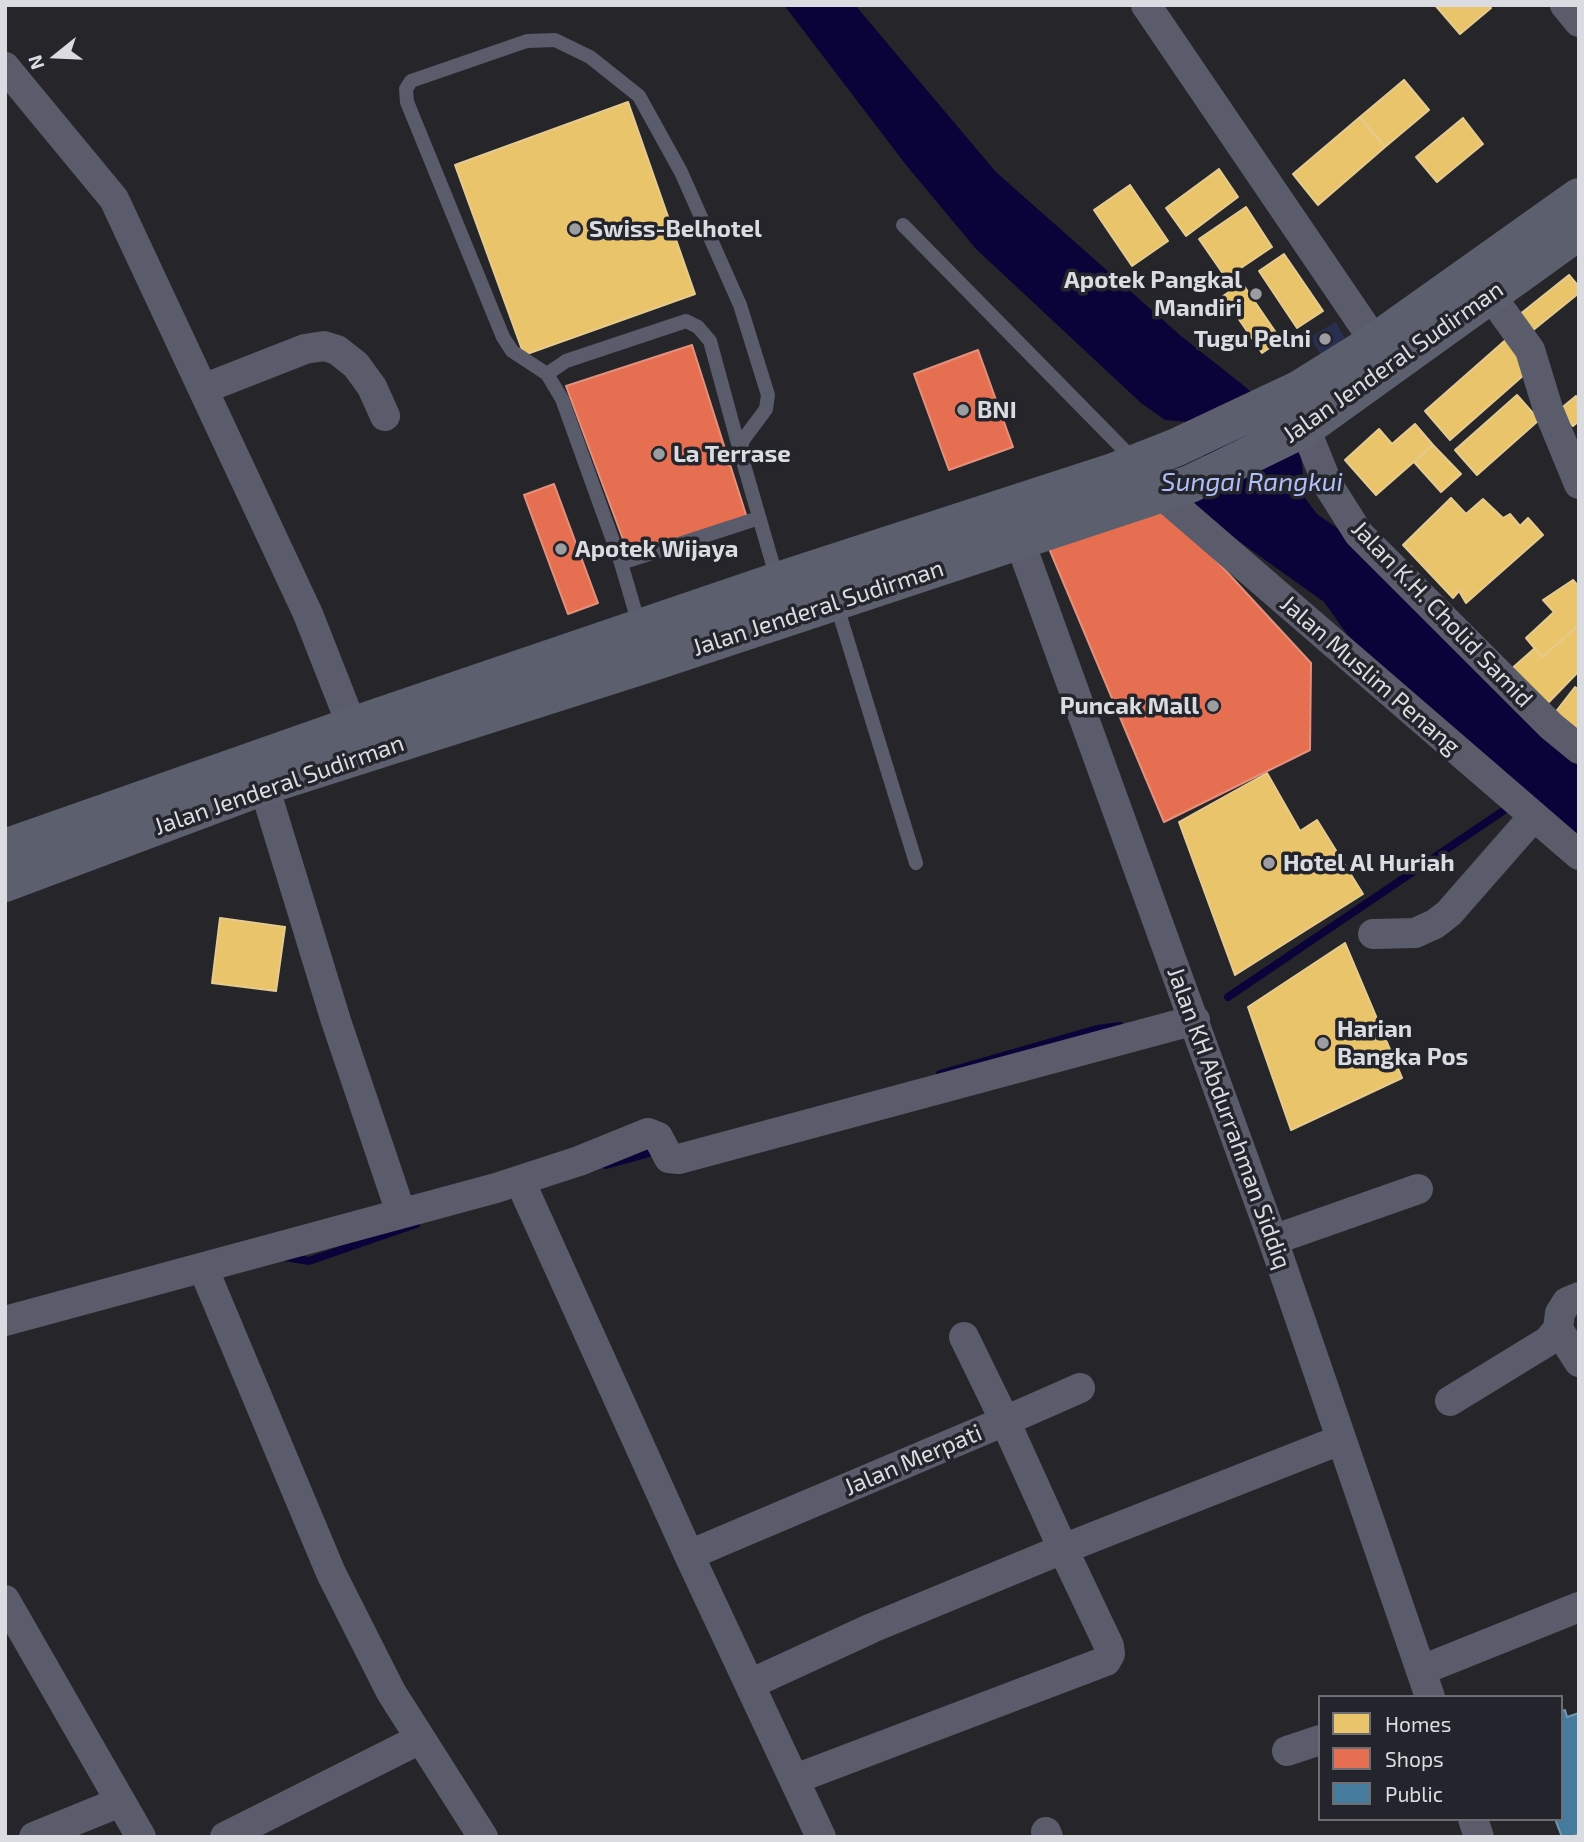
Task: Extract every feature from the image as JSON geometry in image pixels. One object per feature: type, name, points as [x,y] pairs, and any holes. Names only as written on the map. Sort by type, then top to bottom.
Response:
[{"type":"highway","name":"Jalan Jenderal Sudirman","points":[[5,883],[645,645],[778,581],[1138,463],[1177,447],[1292,422],[1375,342],[1579,197]]},
{"type":"highway","name":"Jalan Jenderal Sudirman","points":[[5,848],[352,726],[645,645],[835,602],[1175,489],[1292,422],[1491,296],[1579,231]]},
{"type":"street","points":[[1146,5],[1375,342]]},
{"type":"street","points":[[1565,5],[1579,22]]},
{"type":"street","points":[[5,67],[110,192],[308,614],[352,726]]},
{"type":"street","points":[[1491,296],[1530,350],[1548,409],[1579,484]]},
{"type":"street","points":[[203,389],[305,349],[324,346],[337,350],[356,365],[372,387],[385,416]]},
{"type":"street","name":"Jalan K.H. Cholid Samid","points":[[1292,422],[1359,534],[1551,726],[1579,749]]},
{"type":"street","name":"Jalan Muslim Penang","points":[[1175,489],[1579,855]]},
{"type":"street","name":"Jalan KH Abdurrahman Siddiq","points":[[1020,542],[1195,1020],[1426,1683]]},
{"type":"street","points":[[264,786],[336,1021],[401,1213]]},
{"type":"street","points":[[1373,934],[1415,933],[1435,924],[1465,895],[1534,816]]},
{"type":"street","points":[[5,1321],[206,1278],[401,1213],[524,1190],[640,1135],[652,1133],[664,1147],[688,1157],[1195,1020]]},
{"type":"street","points":[[1273,1240],[1418,1189]]},
{"type":"street","points":[[524,1190],[689,1555],[821,1837]]},
{"type":"street","points":[[206,1278],[331,1573],[391,1692],[483,1837]]},
{"type":"street","points":[[1450,1401],[1548,1341],[1558,1329],[1560,1313],[1567,1302],[1579,1297]]},
{"type":"street","points":[[1558,1329],[1579,1362]]},
{"type":"street","points":[[964,1337],[1005,1421],[1080,1388]]},
{"type":"street","name":"Jalan Merpati","points":[[689,1555],[1005,1421],[1109,1646],[1110,1654],[1106,1661],[794,1779]]},
{"type":"street","points":[[750,1684],[872,1628],[1063,1549],[1340,1440]]},
{"type":"street","points":[[5,1600],[141,1837]]},
{"type":"street","points":[[1426,1683],[1579,1607]]},
{"type":"street","points":[[225,1837],[420,1739]]},
{"type":"street","points":[[1287,1751],[1318,1741]]},
{"type":"street","points":[[34,1837],[120,1802]]},
{"type":"lane","points":[[645,645],[621,563],[562,399],[547,374],[512,351],[465,245],[407,102],[406,89],[411,81],[527,41],[555,40],[590,57],[639,96],[681,172],[740,305],[768,395],[766,409],[743,440],[740,451]]},
{"type":"lane","points":[[903,225],[1138,463]]},
{"type":"lane","points":[[547,374],[566,361],[686,321],[698,327],[710,341],[778,581]]},
{"type":"lane","points":[[621,563],[759,518]]},
{"type":"lane","points":[[835,602],[916,863]]},
{"type":"shaded area","points":[[1336,322],[1345,339],[1321,355],[1310,337]]},
{"type":"water","name":"Sungai Rangkui","points":[[784,5],[855,5],[996,172],[1181,336],[1248,389],[1301,454],[1305,498],[1317,514],[1344,533],[1579,757],[1579,839],[1356,647],[1324,602],[1191,507],[1207,445],[1188,422],[1165,420],[1141,403],[976,249],[906,165]]},
{"type":"building: Homes","points":[[1435,5],[1488,5],[1491,8],[1460,34]]},
{"type":"building: Homes","points":[[1404,80],[1429,110],[1385,147],[1360,117]]},
{"type":"building: Homes","name":"Swiss-Belhotel","points":[[628,102],[695,294],[524,355],[455,165]]},
{"type":"building: Homes","points":[[1360,117],[1385,147],[1318,205],[1293,174]]},
{"type":"building: Homes","points":[[1463,118],[1483,144],[1437,182],[1416,157]]},
{"type":"building: Homes","points":[[1219,169],[1238,197],[1186,236],[1166,208]]},
{"type":"building: Homes","points":[[1130,185],[1168,241],[1132,266],[1094,210]]},
{"type":"building: Homes","points":[[1246,207],[1272,247],[1226,278],[1199,239]]},
{"type":"building: Homes","points":[[1284,254],[1323,311],[1297,328],[1259,271]]},
{"type":"building: Homes","points":[[1569,275],[1579,287],[1579,293],[1532,331],[1519,315]]},
{"type":"building: Homes","points":[[1242,283],[1281,340],[1262,353],[1223,296]]},
{"type":"building: Homes","points":[[1509,337],[1534,366],[1450,440],[1425,411]]},
{"type":"building: Homes","points":[[1517,395],[1539,420],[1477,475],[1455,450]]},
{"type":"building: Homes","points":[[1576,396],[1579,421],[1573,426],[1559,410]]},
{"type":"building: Homes","points":[[1415,424],[1433,445],[1376,495],[1345,460],[1379,429],[1392,444]]},
{"type":"building: Homes","points":[[1433,445],[1461,474],[1441,492],[1414,462]]},
{"type":"building: Homes","points":[[1451,498],[1466,514],[1483,499],[1503,518],[1510,514],[1520,526],[1528,518],[1543,535],[1466,603],[1459,591],[1453,598],[1403,545]]},
{"type":"building: Homes","points":[[1573,580],[1579,587],[1579,625],[1542,657],[1526,638],[1554,612],[1543,600]]},
{"type":"building: Homes","points":[[1579,625],[1579,671],[1548,703],[1509,671],[1535,648],[1542,657]]},
{"type":"building: Homes","points":[[1575,687],[1579,690],[1579,734],[1554,714]]},
{"type":"building: Homes","name":"Hotel Al Huriah","points":[[1267,773],[1300,831],[1317,820],[1363,894],[1235,975],[1179,822]]},
{"type":"building: Homes","points":[[220,918],[285,927],[276,991],[212,983]]},
{"type":"building: Homes","name":"Harian Bangka Pos","points":[[1345,943],[1402,1078],[1291,1130],[1248,1007]]},
{"type":"building: Shops","name":"La Terrase","points":[[692,345],[748,521],[630,558],[566,386]]},
{"type":"building: Shops","name":"BNI","points":[[978,350],[1013,447],[949,470],[914,374]]},
{"type":"building: Shops","name":"Apotek Wijaya","points":[[554,484],[598,603],[568,614],[524,495]]},
{"type":"building: Shops","name":"Puncak Mall","points":[[1165,505],[1311,663],[1310,750],[1164,822],[1048,546]]},
{"type":"building: Public","points":[[1563,1710],[1567,1717],[1579,1713],[1579,1834],[1572,1837],[1562,1837],[1556,1821],[1563,1821]]},
{"type":"waterway","points":[[1228,997],[1503,811]]},
{"type":"waterway","points":[[940,1074],[1097,1029],[1120,1026]]},
{"type":"waterway","points":[[606,1165],[657,1151]]},
{"type":"waterway","points":[[285,1257],[309,1261],[416,1224]]},
{"type":"place","name":"Swiss-Belhotel","points":[[575,229]]},
{"type":"place","name":"Apotek Pangkal Mandiri","points":[[1256,294]]},
{"type":"place","name":"Tugu Pelni","points":[[1325,339]]},
{"type":"place","name":"BNI","points":[[963,410]]},
{"type":"place","name":"La Terrase","points":[[659,454]]},
{"type":"place","name":"Apotek Wijaya","points":[[561,549]]},
{"type":"place","name":"Puncak Mall","points":[[1213,706]]},
{"type":"place","name":"Hotel Al Huriah","points":[[1269,863]]},
{"type":"place","name":"Harian Bangka Pos","points":[[1323,1043]]}]
